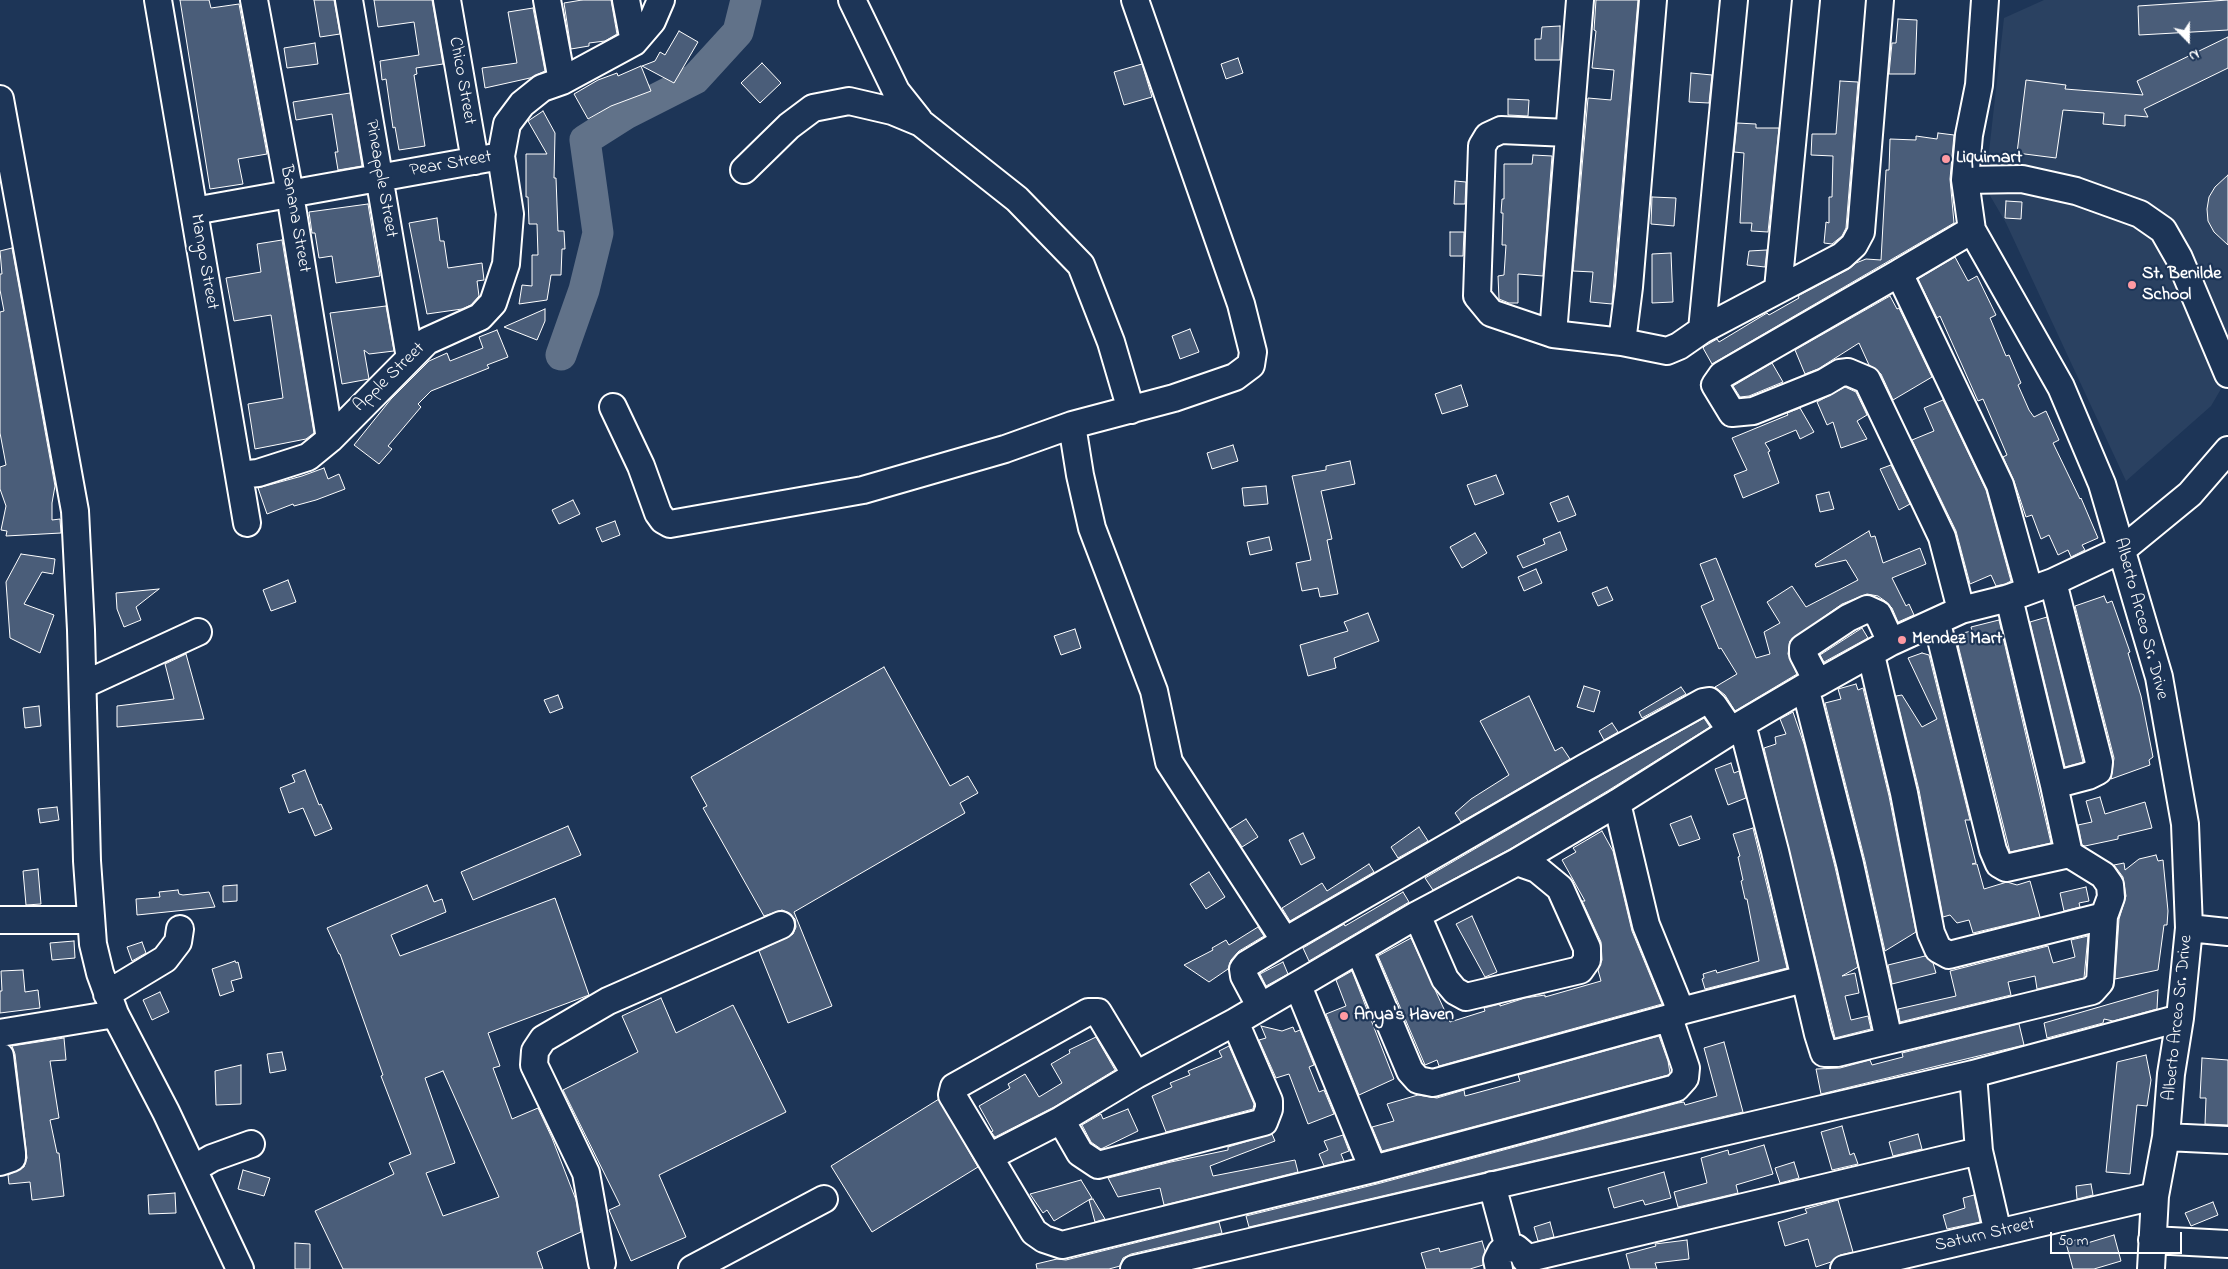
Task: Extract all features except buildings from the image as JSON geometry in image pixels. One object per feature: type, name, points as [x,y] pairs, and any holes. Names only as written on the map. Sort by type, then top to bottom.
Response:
[{"type":"street","name":"Mango Street","points":[[158,0],[247,523]]},
{"type":"street","name":"Banana Street","points":[[254,0],[290,194],[330,439]]},
{"type":"street","name":"Pineapple Street","points":[[349,0],[410,358]]},
{"type":"street","name":"Chico Street","points":[[447,0],[475,161]]},
{"type":"street","points":[[547,0],[562,81]]},
{"type":"street","points":[[626,0],[634,42]]},
{"type":"street","name":"Apple Street","points":[[239,475],[258,473],[308,457],[330,439],[427,341],[480,317],[493,303],[506,264],[510,214],[502,156],[507,124],[522,104],[542,88],[562,81],[634,42],[652,21],[661,0]]},
{"type":"street","points":[[852,0],[896,92],[921,123],[1017,199],[1081,265],[1111,342],[1131,410]]},
{"type":"street","points":[[613,407],[641,466],[658,513],[663,520],[670,524],[863,490],[1005,449],[1072,425],[1174,398],[1236,377],[1251,365],[1253,352],[1241,304],[1135,0]]},
{"type":"street","points":[[1553,334],[1580,0]]},
{"type":"street","points":[[1622,342],[1629,287],[1653,0]]},
{"type":"street","points":[[1702,330],[1734,0]]},
{"type":"street","points":[[1778,289],[1806,0]]},
{"type":"street","points":[[1568,133],[1501,130],[1488,136],[1482,146],[1477,296],[1491,313],[1553,334],[1622,342],[1667,351],[1679,346],[1702,330],[1842,256],[1854,245],[1861,232],[1880,0]]},
{"type":"street","name":"Alberto Arceo Sr. Drive","points":[[1984,0],[1979,85],[1969,135],[1964,180],[1972,230],[2061,386],[2102,484],[2123,549],[2159,677],[2185,824],[2189,928],[2180,1018],[2171,1074],[2166,1137],[2156,1196],[2151,1269]]},
{"type":"street","points":[[0,99],[5,160],[75,511],[83,684],[86,861],[90,920],[100,973],[111,1004],[193,1169],[240,1269]]},
{"type":"street","points":[[744,170],[789,126],[813,108],[849,101],[892,111],[921,123]]},
{"type":"street","name":"Pear Street","points":[[194,211],[502,156]]},
{"type":"street","points":[[1964,180],[2022,178],[2076,191],[2140,214],[2163,230],[2179,258],[2228,374]]},
{"type":"street","points":[[1961,610],[1942,537],[1867,380],[1848,372],[1840,373],[1825,382],[1753,411],[1732,413],[1715,385],[1722,375],[1972,230]]},
{"type":"street","points":[[1899,273],[2000,485],[2030,590],[2100,762],[2098,771],[2088,776],[2054,785]]},
{"type":"street","points":[[1072,425],[1080,475],[1092,528],[1154,691],[1169,762],[1285,941]]},
{"type":"street","points":[[989,1157],[1061,1120],[1136,1075],[1236,1022],[1260,1006],[1298,986],[1417,915],[1517,862],[1617,803],[1737,727],[1812,685],[1961,610],[2030,590],[2123,549],[2190,494],[2228,450]]},
{"type":"street","points":[[1260,1006],[1244,976],[1243,969],[1247,964],[1584,768],[1709,700],[1737,727],[1775,851],[1804,979],[1824,1053],[1837,1053],[2092,991],[2100,982],[2104,916],[2111,897],[2107,879],[2069,854],[2054,785],[2030,590]]},
{"type":"street","points":[[1889,1040],[1812,685],[1803,654],[1804,648],[1848,618],[1867,609],[1878,614],[1881,649],[1904,793],[1931,933],[1938,949],[1949,955],[2104,916]]},
{"type":"street","points":[[1937,623],[1993,850],[1999,864],[2006,868],[2069,854]]},
{"type":"street","points":[[83,684],[198,632]]},
{"type":"street","points":[[1136,1075],[1098,1012],[1088,1012],[954,1087],[952,1095],[956,1103],[1034,1232],[1044,1239],[1062,1245],[1373,1169],[1676,1088],[1685,1078],[1686,1068],[1675,1014],[1646,925],[1617,803]]},
{"type":"street","points":[[1417,915],[1445,980],[1455,991],[1466,996],[1580,970],[1587,960],[1587,948],[1560,888],[1538,869],[1517,862]]},
{"type":"street","points":[[0,920],[90,920]]},
{"type":"street","points":[[597,1267],[586,1173],[534,1065],[535,1051],[543,1038],[608,1002],[781,925]]},
{"type":"street","points":[[2189,928],[2228,932]]},
{"type":"street","points":[[0,1034],[111,1004],[165,959],[178,942],[180,929]]},
{"type":"street","points":[[1359,950],[1410,1070],[1418,1080],[1433,1083],[1804,979]]},
{"type":"street","points":[[1298,986],[1373,1169]]},
{"type":"street","points":[[1134,1269],[1973,1074],[2180,1018]]},
{"type":"street","points":[[1061,1120],[1080,1152],[1098,1165],[1264,1122],[1269,1110],[1269,1101],[1236,1022]]},
{"type":"street","points":[[0,1056],[12,1152],[12,1158],[9,1161],[0,1162]]},
{"type":"street","points":[[1973,1074],[1979,1151],[1998,1233]]},
{"type":"street","points":[[2166,1137],[2228,1140]]},
{"type":"street","points":[[193,1169],[212,1158],[250,1144]]},
{"type":"street","points":[[1492,1185],[1506,1263],[1979,1151]]},
{"type":"street","name":"Saturn Street","points":[[1860,1267],[2156,1196]]},
{"type":"street","points":[[692,1269],[824,1199]]},
{"type":"street","points":[[2152,1240],[2228,1244]]},
{"type":"shaded area","name":"St. Benilde School","points":[[2044,0],[2228,0],[2228,377],[2211,406],[2126,481],[2006,223],[1985,187],[2004,18]]},
{"type":"waterway","points":[[561,355],[584,290],[598,233],[585,140],[626,114],[695,79],[738,32],[746,0]]},
{"type":"place","name":"Liquimart","points":[[1946,159]]},
{"type":"place","name":"St. Benilde School","points":[[2132,285]]},
{"type":"place","name":"Mendez Mart","points":[[1902,640]]},
{"type":"place","name":"Anya's Haven","points":[[1344,1016]]}]
